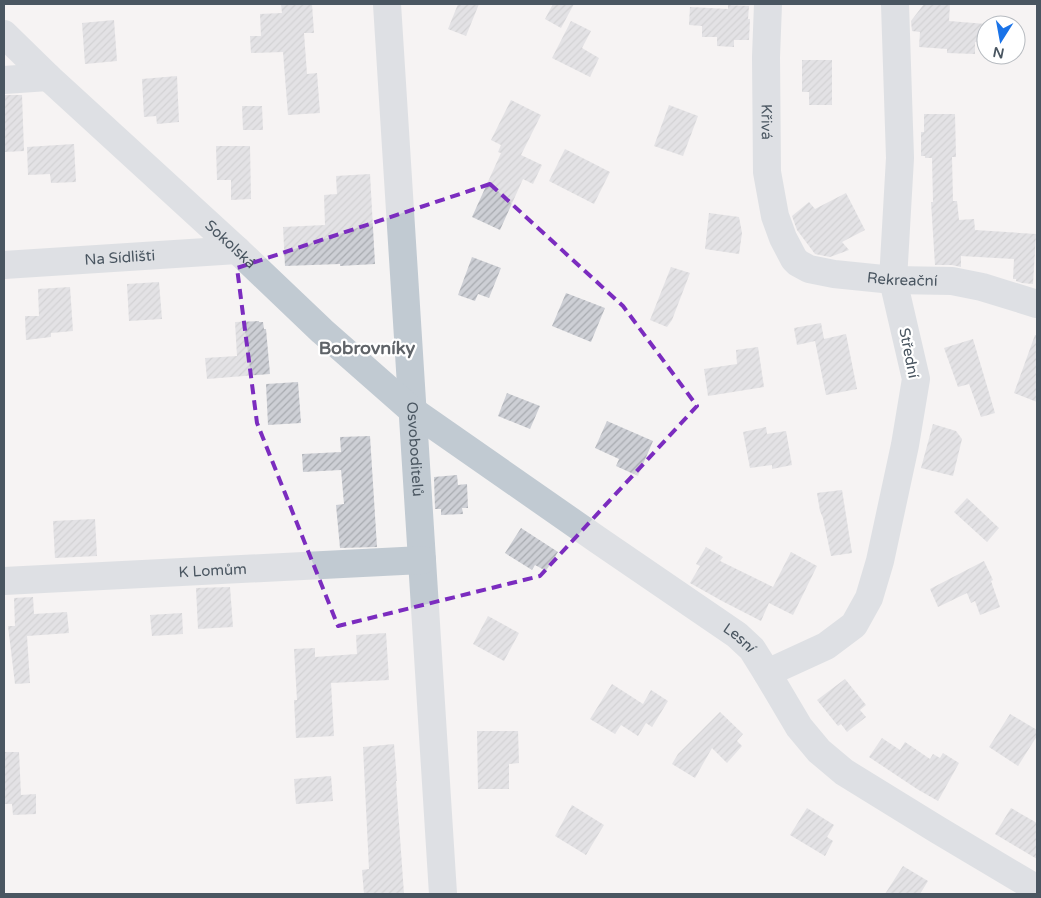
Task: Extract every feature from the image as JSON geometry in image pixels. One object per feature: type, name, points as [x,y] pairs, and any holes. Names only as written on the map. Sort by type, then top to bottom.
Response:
[{"type":"street","name":"Osvoboditelů","points":[[388,4],[443,894]]},
{"type":"street","name":"Křivá","points":[[768,4],[766,57],[767,172],[775,216],[783,238]]},
{"type":"street","name":"Střední","points":[[767,672],[826,646],[854,624],[869,598],[880,561],[903,454],[916,379],[893,280],[900,158],[895,4]]},
{"type":"street","name":"Sokolská","points":[[4,34],[322,331],[413,411]]},
{"type":"street","points":[[4,80],[48,77]]},
{"type":"street","name":"Rekreační","points":[[783,238],[794,259],[804,267],[817,271],[893,280],[952,281],[982,287],[1037,304]]},
{"type":"street","name":"Na Sídlišti","points":[[4,265],[236,250]]},
{"type":"street","name":"Lesní","points":[[413,411],[737,635],[752,649],[799,727],[819,751],[844,772],[1037,889]]},
{"type":"street","name":"K Lomům","points":[[4,581],[422,560]]},
{"type":"highlighted area","points":[[490,184],[623,306],[697,406],[540,576],[338,626],[257,423],[237,268]]},
{"type":"building","points":[[281,4],[312,4],[314,33],[304,33],[307,74],[317,73],[320,113],[288,115],[283,52],[251,53],[250,36],[261,36],[260,14],[282,13]]},
{"type":"building","points":[[458,4],[479,4],[466,36],[448,29]]},
{"type":"building","points":[[553,4],[574,4],[561,28],[545,19]]},
{"type":"building","points":[[924,4],[950,4],[949,21],[976,23],[975,54],[947,53],[947,49],[919,47],[920,32],[912,31],[911,21]]},
{"type":"building","points":[[728,5],[749,6],[749,40],[734,40],[734,47],[717,46],[717,37],[702,37],[702,26],[689,25],[690,7],[728,9]]},
{"type":"building","points":[[114,20],[117,61],[85,64],[82,23]]},
{"type":"building","points":[[571,21],[591,31],[582,48],[599,58],[590,77],[552,58]]},
{"type":"building","points":[[802,60],[832,60],[832,105],[809,105],[809,92],[802,92]]},
{"type":"building","points":[[177,76],[179,122],[157,124],[156,116],[144,117],[142,79]]},
{"type":"building","points":[[4,95],[22,95],[24,151],[4,152]]},
{"type":"building","points":[[511,100],[541,115],[521,155],[542,165],[533,184],[523,179],[500,230],[472,217],[501,153],[498,152],[501,145],[491,140]]},
{"type":"building","points":[[669,105],[698,116],[683,156],[654,146]]},
{"type":"building","points":[[242,106],[262,106],[263,130],[243,130]]},
{"type":"building","points":[[924,114],[955,114],[956,157],[952,157],[953,201],[957,201],[959,220],[974,219],[975,230],[1036,234],[1033,284],[1022,283],[1013,279],[1014,259],[961,256],[961,267],[935,265],[931,202],[933,202],[932,158],[921,156],[921,132],[924,132]]},
{"type":"building","points":[[74,144],[76,182],[51,183],[50,174],[28,175],[27,147]]},
{"type":"building","points":[[216,146],[250,146],[251,199],[231,200],[231,180],[217,180]]},
{"type":"building","points":[[565,149],[610,172],[594,204],[549,181]]},
{"type":"building","points":[[370,174],[375,264],[285,266],[283,227],[325,225],[324,195],[337,194],[336,176]]},
{"type":"building","points":[[846,193],[865,230],[842,242],[849,250],[830,257],[815,254],[797,230],[792,216],[809,202],[815,209]]},
{"type":"building","points":[[709,213],[739,217],[742,233],[739,254],[705,249]]},
{"type":"building","points":[[472,257],[501,268],[489,298],[478,294],[475,301],[458,295]]},
{"type":"building","points":[[671,267],[690,273],[672,320],[667,327],[650,320]]},
{"type":"building","points":[[159,282],[162,319],[129,321],[127,284]]},
{"type":"building","points":[[70,287],[73,331],[51,333],[51,337],[26,340],[25,316],[39,316],[38,289]]},
{"type":"building","points":[[566,293],[605,308],[591,342],[552,326]]},
{"type":"building","points":[[235,322],[263,322],[264,329],[266,329],[270,374],[207,379],[205,358],[237,356]]},
{"type":"building","points":[[821,323],[824,339],[846,334],[857,389],[826,395],[815,341],[797,345],[794,328]]},
{"type":"building","points":[[1035,335],[1037,335],[1037,402],[1014,393]]},
{"type":"building","points":[[973,339],[995,413],[981,417],[969,384],[958,387],[944,348]]},
{"type":"building","points":[[758,347],[764,387],[708,396],[704,369],[737,364],[736,350]]},
{"type":"building","points":[[298,382],[301,423],[268,425],[266,384]]},
{"type":"building","points":[[507,393],[540,406],[530,429],[498,416]]},
{"type":"building","points":[[607,421],[653,441],[638,476],[616,466],[619,459],[595,448]]},
{"type":"building","points":[[933,424],[956,431],[962,439],[953,476],[921,468]]},
{"type":"building","points":[[766,427],[767,434],[786,431],[792,465],[772,469],[772,465],[750,468],[743,432]]},
{"type":"building","points":[[370,436],[377,547],[340,548],[336,505],[344,504],[341,470],[303,472],[302,454],[341,452],[340,437]]},
{"type":"building","points":[[457,475],[458,485],[467,484],[468,508],[462,508],[463,514],[441,515],[441,509],[435,509],[434,477]]},
{"type":"building","points":[[842,490],[852,553],[831,556],[817,493]]},
{"type":"building","points":[[967,498],[999,528],[987,542],[954,512]]},
{"type":"building","points":[[95,519],[97,556],[55,558],[53,521]]},
{"type":"building","points":[[521,528],[558,552],[546,571],[535,565],[532,570],[505,553]]},
{"type":"building","points":[[706,547],[723,557],[720,561],[773,587],[791,552],[817,566],[793,615],[769,603],[761,621],[690,583],[700,566],[696,564]]},
{"type":"building","points":[[984,561],[993,580],[991,581],[1000,607],[980,615],[975,601],[971,603],[967,593],[938,607],[930,589]]},
{"type":"building","points":[[230,587],[233,627],[198,629],[196,588]]},
{"type":"building","points":[[33,597],[34,614],[67,612],[69,633],[27,636],[30,683],[15,684],[8,626],[15,626],[14,598]]},
{"type":"building","points":[[182,613],[183,634],[152,636],[150,615]]},
{"type":"building","points":[[488,616],[519,633],[504,661],[473,644]]},
{"type":"building","points":[[386,633],[389,680],[331,683],[334,736],[296,738],[294,700],[297,700],[294,649],[315,648],[315,657],[357,654],[356,635]]},
{"type":"building","points":[[845,679],[866,705],[860,710],[866,717],[847,732],[841,724],[838,726],[817,700]]},
{"type":"building","points":[[612,684],[643,704],[651,690],[668,701],[652,727],[646,723],[638,736],[621,725],[615,734],[590,719]]},
{"type":"building","points":[[720,712],[743,734],[737,741],[742,746],[727,763],[712,748],[695,778],[672,764],[678,754]]},
{"type":"building","points":[[1010,714],[1037,730],[1037,736],[1018,766],[989,747]]},
{"type":"building","points":[[477,731],[518,731],[519,763],[509,764],[509,789],[478,789]]},
{"type":"building","points":[[882,738],[900,750],[905,742],[930,759],[933,754],[940,758],[943,753],[959,763],[938,801],[869,757]]},
{"type":"building","points":[[394,744],[404,894],[364,894],[362,870],[369,869],[363,747]]},
{"type":"building","points":[[4,752],[19,752],[21,795],[36,794],[36,814],[13,815],[12,804],[4,804]]},
{"type":"building","points":[[331,776],[333,801],[296,804],[294,779]]},
{"type":"building","points":[[572,805],[604,825],[586,855],[555,836]]},
{"type":"building","points":[[807,808],[834,825],[827,837],[833,841],[825,856],[790,835]]},
{"type":"building","points":[[1011,808],[1037,823],[1037,859],[995,834]]},
{"type":"building","points":[[903,866],[928,881],[920,894],[885,894]]},
{"type":"district","name":"Bobrovníky","points":[[367,348]]}]
